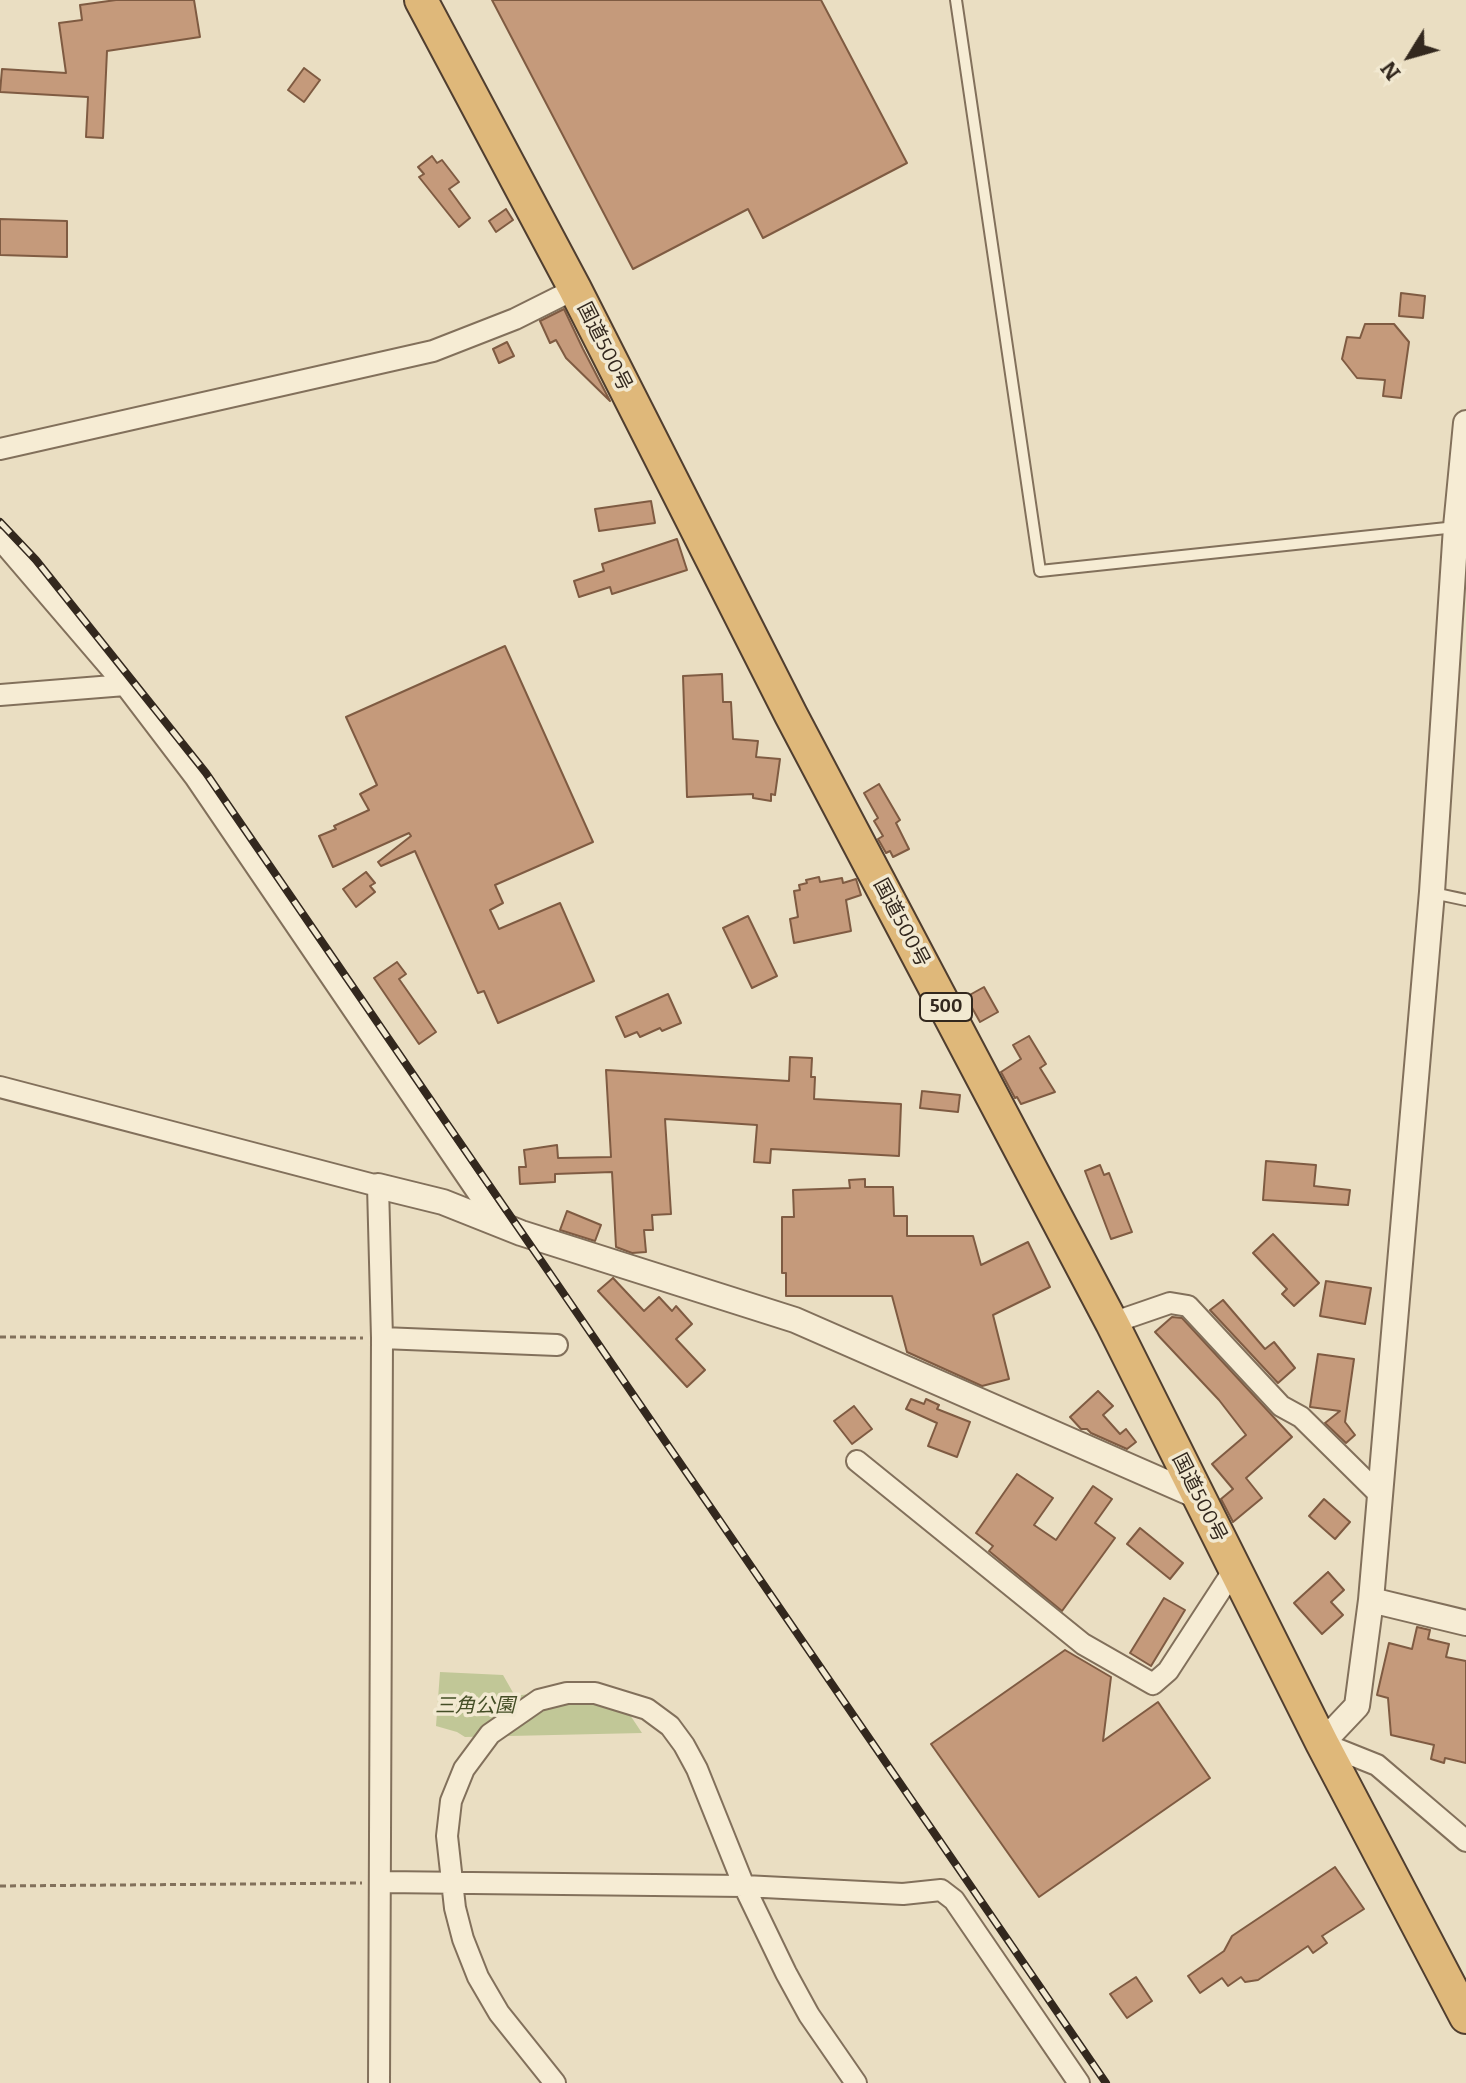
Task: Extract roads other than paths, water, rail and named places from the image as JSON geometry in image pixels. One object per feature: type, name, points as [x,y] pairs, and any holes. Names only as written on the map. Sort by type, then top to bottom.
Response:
[{"type":"highway","name":"国道500号","points":[[421,0],[575,289],[791,715],[1112,1323],[1322,1743],[1466,2017]]},
{"type":"street","points":[[0,449],[433,351],[515,319],[575,289]]},
{"type":"street","points":[[1466,423],[1461,529],[1432,892],[1371,1600],[1357,1706],[1322,1743],[1377,1765],[1466,1841]]},
{"type":"street","points":[[0,539],[125,685],[195,777],[499,1224]]},
{"type":"street","points":[[0,695],[125,685]]},
{"type":"street","points":[[0,1087],[443,1202],[499,1224],[795,1320],[1197,1496]]},
{"type":"street","points":[[378,1186],[382,1338],[379,2083]]},
{"type":"street","points":[[1112,1323],[1170,1303],[1188,1306],[1281,1406],[1301,1417],[1380,1495]]},
{"type":"street","points":[[382,1338],[557,1345]]},
{"type":"street","points":[[857,1461],[1083,1644],[1153,1684],[1168,1671],[1235,1568]]},
{"type":"street","points":[[1371,1600],[1466,1623]]},
{"type":"street","points":[[555,2083],[499,2013],[478,1977],[463,1939],[452,1884],[447,1836],[451,1801],[464,1769],[490,1734],[539,1700],[567,1693],[595,1693],[647,1709],[670,1726],[697,1769],[744,1886],[809,2015],[856,2083]]},
{"type":"street","points":[[382,1882],[744,1886],[903,1894],[941,1890],[954,1900],[1079,2083]]},
{"type":"lane","points":[[956,0],[1040,571],[1461,529]]},
{"type":"lane","points":[[1432,892],[1466,900]]},
{"type":"railway","points":[[0,522],[36,560],[206,773],[1106,2083]]},
{"type":"park label","name":"三角公園","points":[[475,1706]]}]
